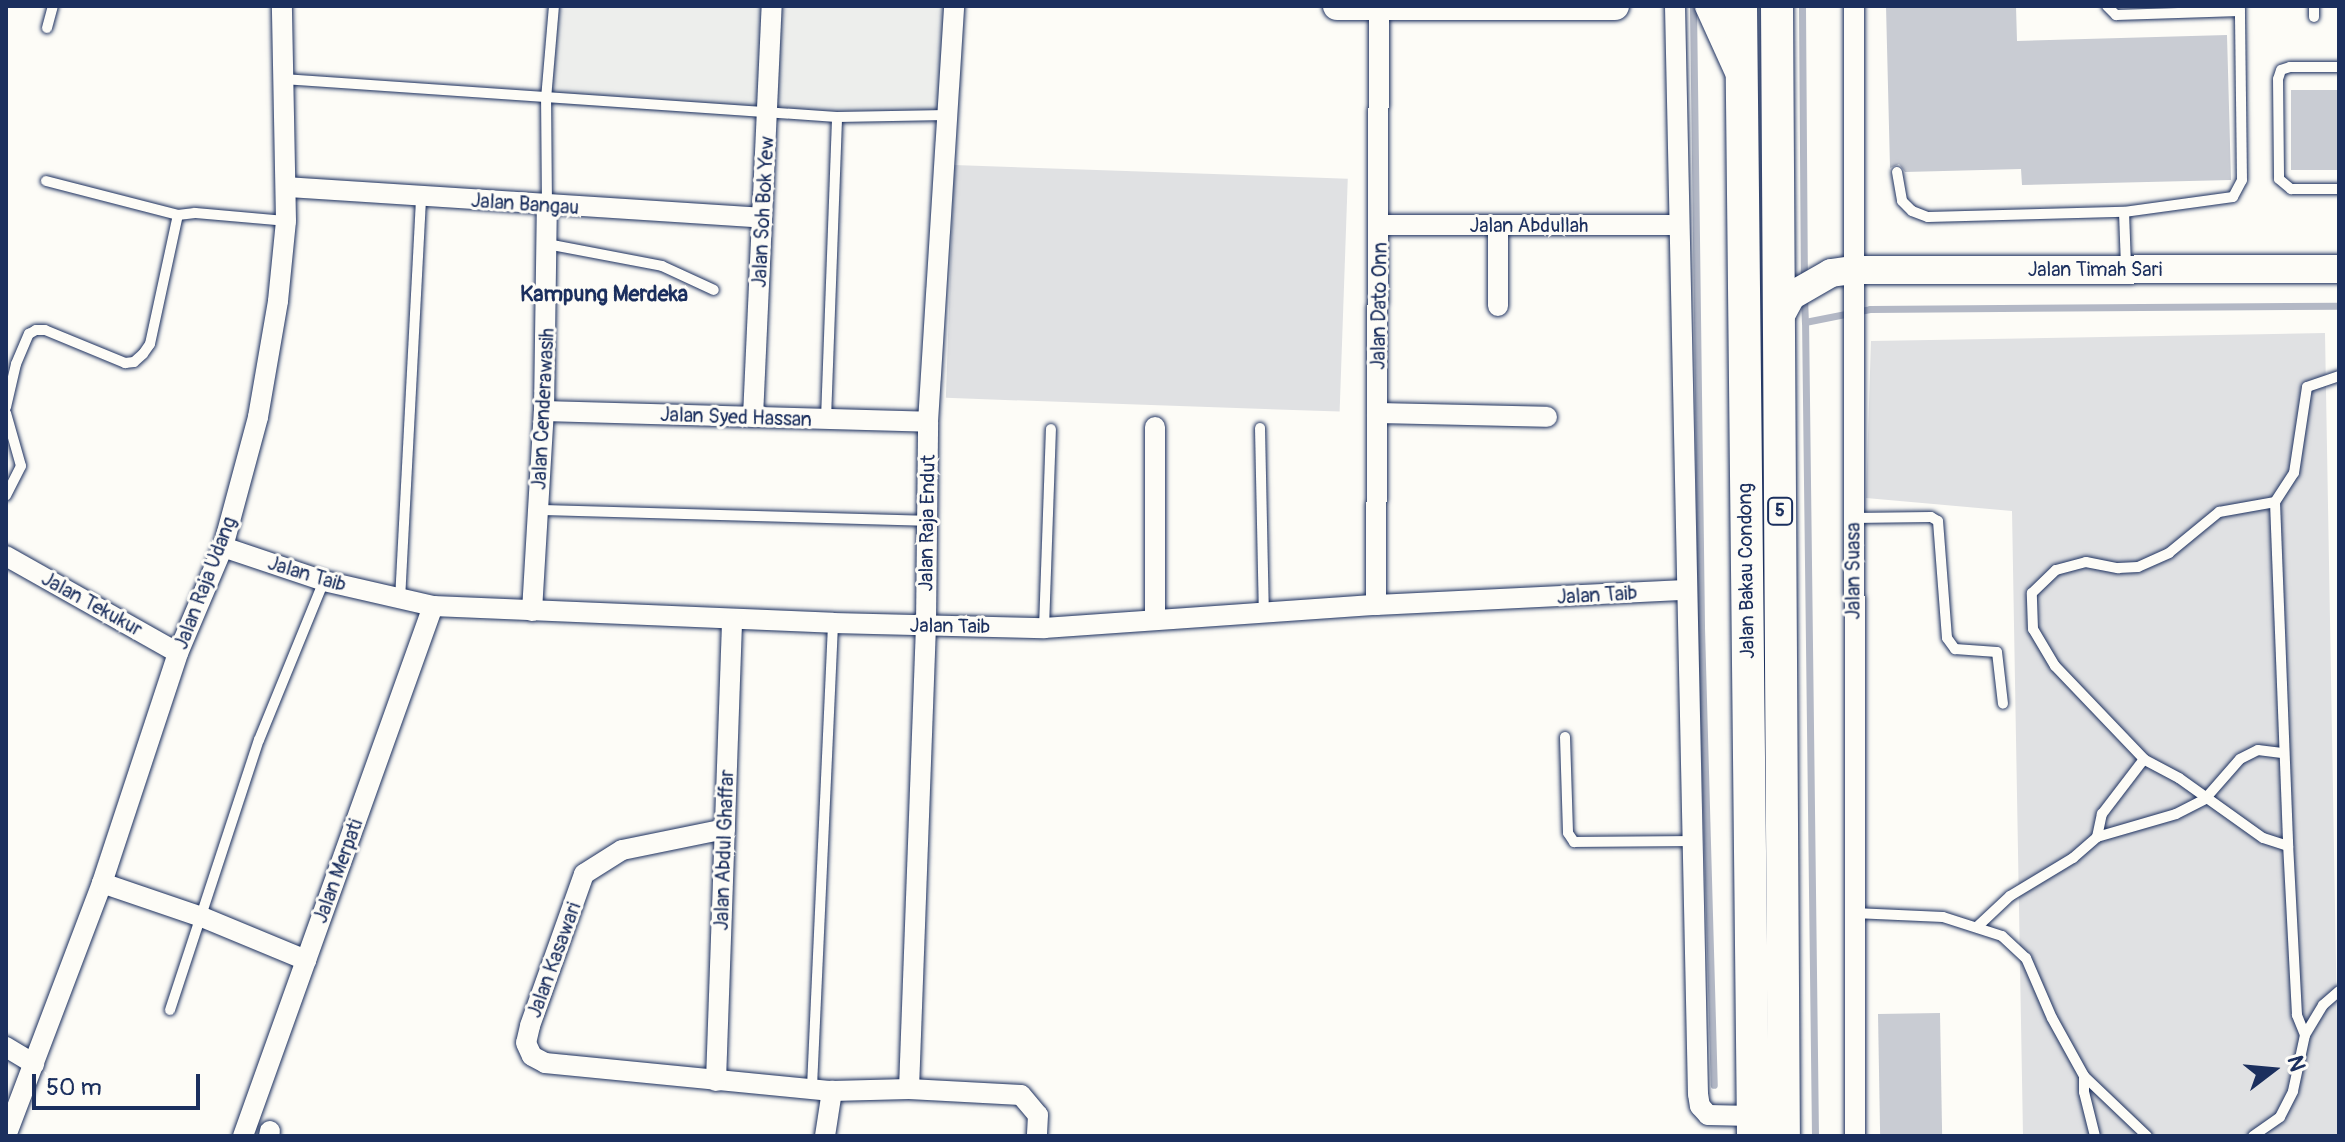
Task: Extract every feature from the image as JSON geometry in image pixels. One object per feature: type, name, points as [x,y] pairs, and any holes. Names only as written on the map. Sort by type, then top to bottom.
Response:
[{"type":"main road","name":"Jalan Bakau Condong","points":[[1741,6],[1752,1126]]},
{"type":"main road","name":"Jalan Bakau Condong","points":[[1777,6],[1785,307],[1784,1136]]},
{"type":"street","name":"Jalan Raja Udang","points":[[6,1136],[102,883],[178,653],[223,547],[258,417],[278,301],[286,221],[282,6]]},
{"type":"street","name":"Jalan Soh Bok Yew","points":[[753,417],[772,6]]},
{"type":"street","name":"Jalan Raja Endut","points":[[909,1089],[926,625],[928,422],[954,6]]},
{"type":"street","points":[[1337,6],[1615,6]]},
{"type":"street","points":[[1675,6],[1700,1106],[1708,1115],[1752,1126]]},
{"type":"street","points":[[1709,6],[1732,52],[1742,82]]},
{"type":"street","name":"Jalan Suasa","points":[[1854,6],[1841,271],[1852,298],[1855,1136]]},
{"type":"street","name":"Jalan Dato Onn","points":[[1376,605],[1380,225],[1388,7]]},
{"type":"street","name":"Jalan Bangau","points":[[287,187],[547,207],[762,218]]},
{"type":"street","name":"Jalan Cenderawasih","points":[[532,611],[544,411],[547,207]]},
{"type":"street","name":"Jalan Abdullah","points":[[1380,225],[1679,225]]},
{"type":"street","points":[[1498,225],[1498,306]]},
{"type":"street","name":"Jalan Timah Sari","points":[[1841,271],[2339,269]]},
{"type":"street","points":[[1785,307],[1841,271]]},
{"type":"street","name":"Jalan Syed Hassan","points":[[544,411],[928,422]]},
{"type":"street","points":[[1377,413],[1547,417]]},
{"type":"street","points":[[1155,427],[1155,619]]},
{"type":"street","name":"Jalan Taib","points":[[223,547],[324,581],[433,606],[833,623],[1044,628],[1376,605],[1686,590]]},
{"type":"street","name":"Jalan Tekukur","points":[[6,556],[178,653]]},
{"type":"street","name":"Jalan Merpati","points":[[243,1136],[433,606]]},
{"type":"street","name":"Jalan Abdul Ghaffar","points":[[716,1081],[732,620]]},
{"type":"street","name":"Jalan Kasawari","points":[[716,1081],[545,1063],[532,1056],[526,1043],[584,874],[597,862],[622,850],[725,829]]},
{"type":"street","points":[[102,883],[202,917],[306,960]]},
{"type":"street","points":[[6,1047],[34,1064]]},
{"type":"street","points":[[716,1081],[822,1089],[909,1089],[1021,1095],[1038,1115],[1037,1136]]},
{"type":"street","points":[[822,1089],[825,1136]]},
{"type":"lane","points":[[47,28],[53,6]]},
{"type":"lane","points":[[547,207],[546,99],[554,6]]},
{"type":"lane","points":[[1897,172],[1902,201],[1912,211],[1928,217],[2124,212],[2233,197],[2239,190],[2242,163],[2240,9],[2116,15],[2107,6]]},
{"type":"lane","points":[[2339,67],[2290,67],[2281,70],[2278,79],[2279,179],[2291,189],[2339,189]]},
{"type":"lane","points":[[283,79],[837,117],[947,115]]},
{"type":"lane","points":[[826,419],[837,117]]},
{"type":"lane","points":[[46,181],[178,215],[195,213],[286,221]]},
{"type":"lane","points":[[400,600],[421,197]]},
{"type":"lane","points":[[2124,212],[2126,269]]},
{"type":"lane","points":[[6,407],[16,364],[29,334],[36,330],[45,330],[125,363],[134,362],[143,354],[150,344],[178,215]]},
{"type":"lane","points":[[547,244],[662,266],[714,290]]},
{"type":"lane","points":[[2305,1035],[2297,1015],[2275,502],[2294,473],[2307,387],[2339,376]]},
{"type":"lane","points":[[6,413],[21,466],[6,495]]},
{"type":"lane","points":[[1260,428],[1264,613]]},
{"type":"lane","points":[[1044,628],[1051,429]]},
{"type":"lane","points":[[2275,502],[2219,512],[2169,553],[2138,567],[2118,568],[2086,562],[2056,570],[2032,593],[2033,629],[2055,666],[2144,759],[2179,778],[2263,838],[2288,846]]},
{"type":"lane","points":[[539,510],[928,521]]},
{"type":"lane","points":[[1853,518],[1931,517],[1938,521],[1947,638],[1955,649],[1997,652],[2003,704]]},
{"type":"lane","points":[[170,1010],[259,740],[324,581]]},
{"type":"lane","points":[[822,1089],[833,623]]},
{"type":"lane","points":[[1565,737],[1568,833],[1574,842],[1692,841]]},
{"type":"lane","points":[[1978,926],[2010,896],[2073,858],[2097,837],[2176,814],[2205,799],[2240,759],[2258,750],[2284,753]]},
{"type":"lane","points":[[2097,837],[2102,814],[2144,759]]},
{"type":"lane","points":[[1854,913],[1943,917],[2002,936],[2026,958],[2052,1018],[2084,1076],[2147,1136]]},
{"type":"lane","points":[[2253,1136],[2280,1117],[2293,1091],[2305,1035],[2323,1005],[2339,991]]},
{"type":"lane","points":[[2084,1076],[2084,1092],[2095,1136]]},
{"type":"shaded area","points":[[549,6],[962,6],[955,120],[828,121],[540,104]]},
{"type":"shaded area","points":[[954,165],[1348,179],[1340,412],[946,398]]},
{"type":"shaded area","points":[[2325,333],[2339,1136],[2023,1136],[2012,511],[1866,498],[1871,341]]},
{"type":"building","points":[[1886,6],[2016,6],[2017,41],[2227,35],[2231,180],[2022,185],[2021,169],[1905,172],[1899,164],[1890,168]]},
{"type":"building","points":[[2291,90],[2339,90],[2339,170],[2291,170]]},
{"type":"building","points":[[1940,1013],[1942,1136],[1880,1136],[1878,1014]]},
{"type":"waterway","points":[[1693,6],[1701,628],[1714,1085]]},
{"type":"waterway","points":[[1802,6],[1804,280]]},
{"type":"waterway","points":[[1804,296],[1805,322]]},
{"type":"waterway","points":[[1815,1136],[1805,322],[1870,309],[2339,306]]},
{"type":"district","name":"Kampung Merdeka","points":[[604,295]]}]
